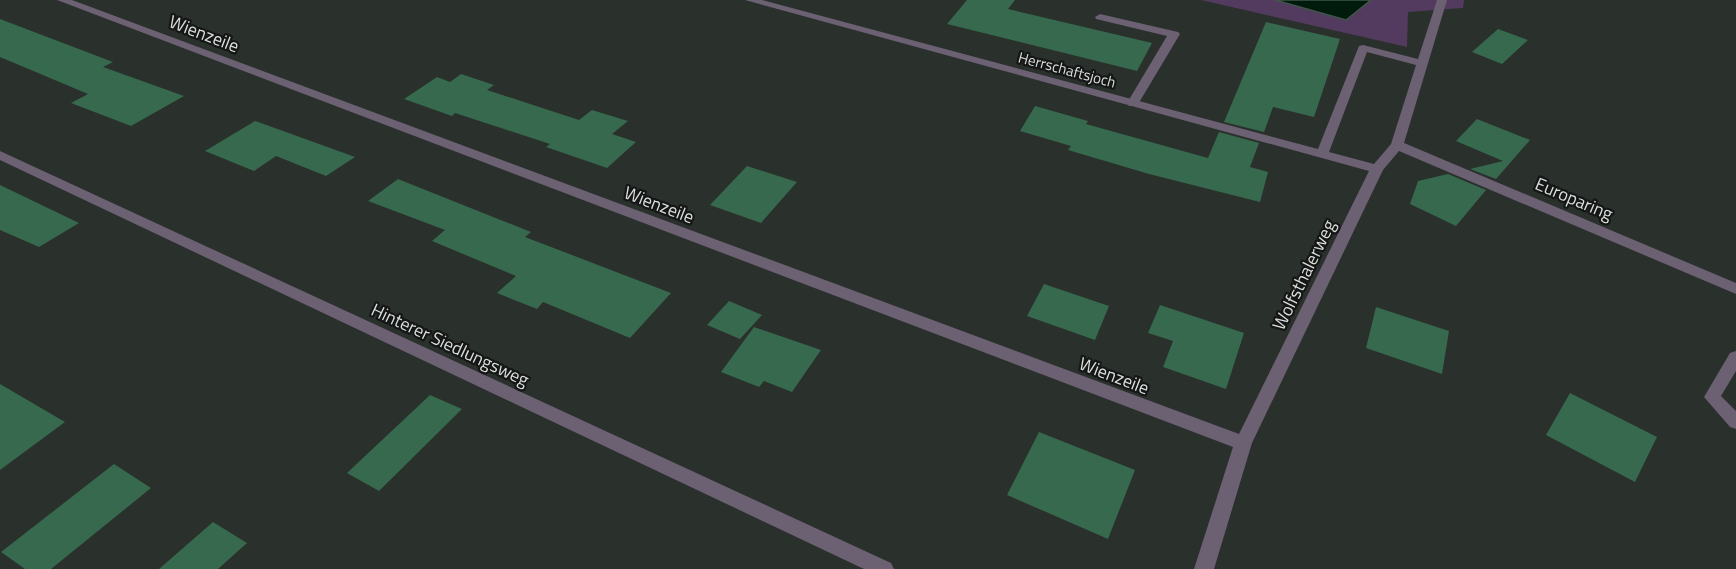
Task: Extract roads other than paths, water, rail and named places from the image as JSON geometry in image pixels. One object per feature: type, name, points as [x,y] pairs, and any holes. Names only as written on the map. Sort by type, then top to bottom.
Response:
[{"type":"street","name":"Wienzeile","points":[[62,0],[1244,444]]},
{"type":"street","name":"Herrschaftsjoch","points":[[750,0],[1377,169]]},
{"type":"street","name":"Wolfsthalerweg","points":[[1204,569],[1244,444],[1377,169],[1397,145],[1442,0]]},
{"type":"street","points":[[1100,17],[1174,34],[1133,104]]},
{"type":"street","points":[[1322,154],[1363,48],[1422,63]]},
{"type":"street","name":"Europaring","points":[[1397,145],[1736,289]]},
{"type":"street","name":"Hinterer Siedlungsweg","points":[[0,155],[884,569]]},
{"type":"street","points":[[1736,357],[1712,397],[1736,422]]}]
